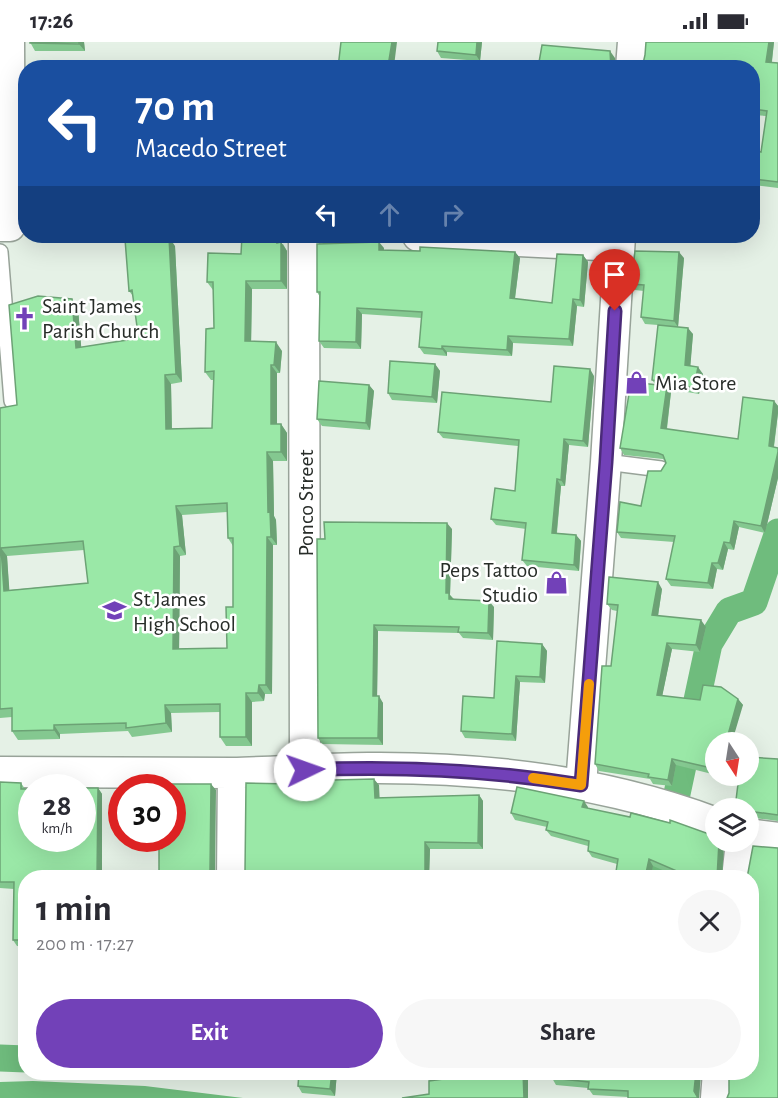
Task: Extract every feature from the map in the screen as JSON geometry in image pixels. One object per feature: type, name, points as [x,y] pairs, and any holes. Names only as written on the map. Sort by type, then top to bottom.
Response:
[{"type":"street","points":[[9,42],[12,234]]},
{"type":"street","points":[[632,60],[633,42]]},
{"type":"street","name":"Ponco Street","points":[[304,243],[305,770]]},
{"type":"street","points":[[581,785],[606,462],[620,243]]},
{"type":"street","points":[[96,779],[377,768],[472,771],[581,785],[668,806],[705,819]]},
{"type":"street","points":[[0,772],[20,774]]},
{"type":"street","points":[[232,870],[233,773]]},
{"type":"street","points":[[759,835],[778,838]]},
{"type":"street","points":[[738,870],[740,852]]},
{"type":"street","points":[[716,1098],[717,1080]]},
{"type":"lane","points":[[12,234],[12,401]]},
{"type":"lane","points":[[606,462],[661,469]]},
{"type":"shaded area","points":[[33,1081],[145,1086],[243,1098],[0,1098],[0,1082]]},
{"type":"building","points":[[79,42],[79,44],[30,43]]},
{"type":"building","points":[[341,42],[392,42],[389,60],[339,60]]},
{"type":"building","points":[[438,42],[477,42],[476,55],[437,51]]},
{"type":"building","points":[[646,42],[769,42],[766,62],[778,63],[778,182],[760,180],[760,152],[767,111],[760,110],[760,60],[644,60]]},
{"type":"building","points":[[542,45],[610,51],[611,60],[539,60]]},
{"type":"building","points":[[125,243],[169,243],[176,374],[165,375],[166,429],[212,428],[214,371],[205,372],[206,329],[214,328],[213,282],[207,282],[208,253],[241,254],[242,243],[281,243],[281,281],[246,281],[245,341],[276,342],[274,365],[271,365],[271,424],[281,424],[281,452],[267,452],[268,512],[270,511],[271,537],[267,537],[266,685],[259,685],[258,693],[246,693],[246,737],[220,737],[220,704],[165,705],[166,723],[126,728],[126,723],[54,725],[54,730],[12,731],[12,708],[0,709],[0,408],[17,405],[9,305],[38,296],[72,299],[76,348],[127,340],[127,336],[138,334],[132,290],[129,291]],"holes":[[[227,503],[228,538],[233,538],[233,607],[226,607],[227,648],[173,649],[174,547],[180,546],[176,506]],[[83,541],[88,583],[4,591],[1,548]]]},
{"type":"building","points":[[379,243],[379,250],[420,251],[420,247],[515,252],[510,298],[552,303],[557,254],[583,255],[580,300],[573,299],[569,339],[508,336],[507,350],[419,347],[422,312],[357,308],[356,342],[319,341],[320,292],[317,292],[317,244]]},
{"type":"building","points":[[635,251],[679,252],[674,321],[641,317],[644,285],[631,284]]},
{"type":"building","points":[[658,325],[688,328],[685,365],[698,367],[694,388],[652,380]]},
{"type":"building","points":[[390,361],[435,364],[432,397],[388,393]]},
{"type":"building","points":[[554,366],[590,369],[583,441],[564,439],[561,480],[557,479],[552,533],[576,535],[574,565],[522,560],[526,523],[491,519],[495,488],[515,491],[519,440],[438,432],[442,392],[551,402]]},
{"type":"building","points":[[319,381],[369,385],[366,423],[317,419]]},
{"type":"building","points":[[631,382],[667,386],[661,428],[738,439],[743,397],[774,401],[769,446],[778,448],[778,452],[761,526],[734,521],[730,543],[724,542],[718,563],[712,563],[708,583],[666,579],[675,536],[617,532],[620,502],[641,506],[648,471],[661,471],[666,463],[663,455],[658,453],[620,448]]},
{"type":"building","points":[[324,522],[447,523],[446,593],[449,593],[449,599],[489,601],[488,633],[458,632],[459,627],[374,625],[373,696],[379,696],[378,738],[318,738],[317,539],[325,539]]},
{"type":"building","points":[[609,577],[658,582],[652,615],[701,620],[696,645],[667,643],[657,695],[700,700],[703,685],[721,687],[738,699],[729,732],[705,732],[705,766],[672,759],[668,780],[595,764],[602,666],[611,666],[618,605],[607,604]]},
{"type":"building","points":[[497,641],[542,644],[540,677],[516,676],[512,734],[461,731],[463,696],[494,698]]},
{"type":"building","points":[[759,758],[778,759],[778,815],[759,812],[759,798],[736,798],[738,786],[759,786]]},
{"type":"building","points":[[374,779],[375,798],[479,795],[478,843],[425,842],[425,870],[245,870],[246,783],[293,784],[292,781]]},
{"type":"building","points":[[0,782],[18,783],[18,852],[96,852],[96,788],[98,788],[97,870],[18,870],[18,940],[13,940],[14,882],[0,882]]},
{"type":"building","points":[[186,784],[211,784],[210,870],[159,870],[159,852],[186,852]]},
{"type":"building","points":[[517,787],[584,801],[582,807],[630,817],[631,813],[670,823],[670,820],[705,833],[705,852],[718,852],[717,870],[674,870],[649,859],[647,870],[616,870],[618,859],[588,851],[589,841],[546,830],[548,822],[511,813]]},
{"type":"building","points":[[759,846],[778,848],[778,1098],[727,1098],[729,1080],[759,1080],[759,870],[748,870],[752,852],[759,852]]},
{"type":"building","points":[[298,1080],[331,1080],[330,1089],[298,1086]]},
{"type":"building","points":[[523,1080],[524,1098],[402,1098],[429,1094],[429,1081]]},
{"type":"building","points":[[570,1080],[695,1080],[694,1091],[698,1098],[628,1098],[628,1091],[588,1089],[589,1082]]},
{"type":"waterway","points":[[661,870],[709,644],[729,611],[754,602],[778,532]]},
{"type":"waterway","points":[[0,1058],[18,1059]]},
{"type":"slow traffic","points":[[533,778],[581,785],[589,684]]},
{"type":"place","name":"Saint James Parish Church","points":[[24,318]]},
{"type":"place","name":"Mia Store","points":[[637,382]]},
{"type":"place","name":"Peps Tattoo Studio","points":[[556,582]]},
{"type":"place","name":"St James High School","points":[[115,611]]},
{"type":"route","points":[[305,770],[406,768],[483,772],[581,785],[606,462],[615,311]]}]
